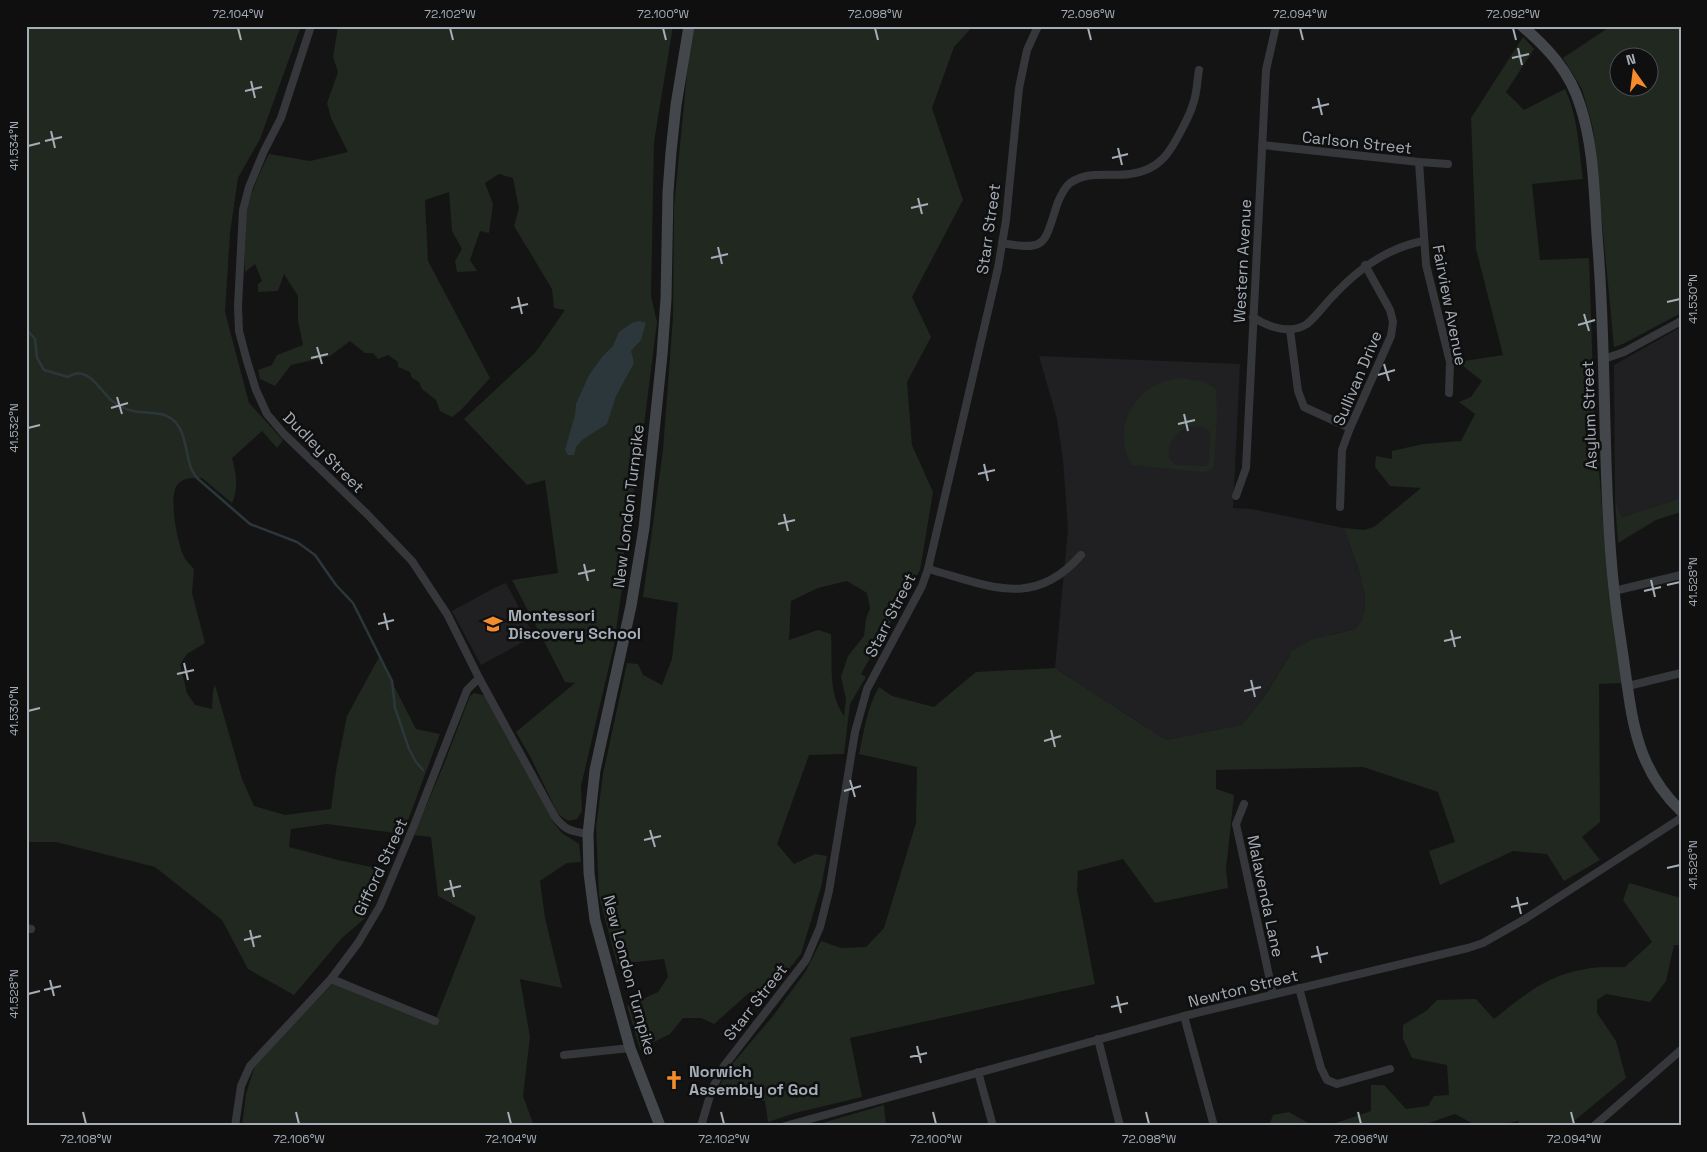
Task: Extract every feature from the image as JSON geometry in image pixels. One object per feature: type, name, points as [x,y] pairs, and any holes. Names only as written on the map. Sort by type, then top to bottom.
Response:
[{"type":"main road","name":"New London Turnpike","points":[[660,1126],[630,1048],[595,920],[589,873],[588,834],[595,770],[631,606],[644,528],[662,355],[666,299],[668,192],[671,152],[676,105],[689,26]]},
{"type":"main road","name":"Asylum Street","points":[[1522,26],[1545,46],[1567,74],[1580,104],[1588,133],[1599,267],[1614,591],[1633,723],[1640,751],[1656,781],[1681,811]]},
{"type":"street","name":"Dudley Street","points":[[311,26],[281,118],[264,151],[242,210],[238,286],[239,330],[256,390],[267,414],[284,434],[339,486],[412,561],[447,614],[479,678],[555,817],[563,828],[588,834]]},
{"type":"street","name":"Starr Street","points":[[701,1126],[712,1089],[724,1066],[806,960],[820,927],[829,891],[855,732],[867,689],[922,586],[928,569],[981,343],[1002,243],[1019,88],[1027,50],[1038,26]]},
{"type":"street","name":"Western Avenue","points":[[1236,496],[1246,468],[1266,70],[1276,26]]},
{"type":"street","points":[[1002,243],[1027,247],[1036,246],[1041,243],[1046,236],[1063,191],[1077,179],[1101,173],[1132,173],[1161,162],[1174,144],[1192,108],[1199,70]]},
{"type":"street","name":"Carlson Street","points":[[1262,145],[1448,164]]},
{"type":"street","name":"Fairview Avenue","points":[[1419,162],[1423,242],[1426,265],[1450,362],[1449,393]]},
{"type":"street","points":[[1253,317],[1265,325],[1290,330],[1306,324],[1347,280],[1365,265],[1409,244],[1423,242]]},
{"type":"street","name":"Sullivan Drive","points":[[1340,508],[1342,450],[1391,336],[1393,322],[1390,310],[1365,265]]},
{"type":"street","points":[[1604,359],[1624,352],[1681,321]]},
{"type":"street","points":[[1290,330],[1298,391],[1304,406],[1350,428]]},
{"type":"street","points":[[928,569],[997,587],[1024,589],[1057,577],[1082,555]]},
{"type":"street","points":[[1614,591],[1681,574]]},
{"type":"street","points":[[1628,686],[1681,673]]},
{"type":"street","name":"Gifford Street","points":[[235,1126],[241,1086],[250,1066],[331,979],[358,943],[380,906],[467,690],[479,678]]},
{"type":"street","name":"Malavenda Lane","points":[[1244,804],[1236,824],[1272,994]]},
{"type":"street","name":"Newton Street","points":[[785,1126],[1184,1016],[1483,943],[1526,919],[1681,818]]},
{"type":"street","points":[[331,979],[435,1021]]},
{"type":"street","points":[[1299,988],[1321,1068],[1327,1080],[1337,1084],[1390,1069]]},
{"type":"street","points":[[1184,1016],[1214,1126]]},
{"type":"street","points":[[1098,1039],[1120,1126]]},
{"type":"street","points":[[564,1055],[630,1048]]},
{"type":"street","points":[[1594,1126],[1681,1050]]},
{"type":"street","points":[[978,1072],[993,1126]]},
{"type":"shaded area","points":[[26,26],[301,26],[260,139],[238,178],[230,233],[225,312],[249,403],[283,440],[277,448],[262,431],[232,458],[236,475],[236,486],[232,503],[202,478],[185,479],[179,482],[174,491],[173,500],[177,535],[183,554],[194,569],[192,593],[205,643],[187,654],[180,664],[187,693],[195,705],[212,709],[215,685],[242,779],[254,806],[285,815],[331,809],[336,771],[347,716],[379,657],[416,729],[440,734],[403,834],[327,824],[291,829],[289,847],[386,870],[364,919],[342,938],[294,995],[248,969],[222,920],[155,867],[56,842],[26,842]]},
{"type":"shaded area","points":[[338,26],[673,26],[654,142],[651,296],[657,322],[641,449],[624,545],[624,574],[614,645],[581,786],[582,811],[577,819],[568,821],[558,814],[516,732],[575,683],[565,682],[512,580],[558,573],[545,480],[527,485],[464,419],[535,353],[565,310],[554,308],[552,289],[514,226],[519,208],[513,178],[499,174],[485,183],[493,204],[489,233],[480,231],[470,260],[477,271],[457,272],[455,261],[462,249],[452,231],[449,192],[425,200],[428,261],[490,378],[462,409],[452,417],[440,411],[436,400],[422,389],[419,382],[412,378],[410,372],[398,367],[398,362],[388,355],[378,359],[373,353],[365,353],[350,341],[330,356],[291,365],[275,386],[260,379],[258,370],[272,365],[277,355],[303,345],[298,320],[298,296],[284,274],[278,291],[258,292],[258,284],[262,281],[255,264],[245,272],[244,236],[247,210],[255,184],[269,154],[310,161],[348,152],[331,118],[327,103],[338,72],[333,57]]},
{"type":"shaded area","points":[[694,26],[973,26],[954,47],[932,108],[963,200],[912,297],[931,337],[907,382],[912,445],[933,492],[920,570],[861,674],[866,677],[850,704],[844,754],[809,755],[777,844],[794,864],[815,854],[827,856],[821,887],[801,954],[768,995],[750,992],[714,1024],[701,1018],[683,1018],[670,1034],[640,1049],[627,1006],[658,992],[668,977],[664,959],[617,964],[599,896],[596,827],[603,774],[627,663],[638,664],[643,675],[662,685],[672,659],[678,603],[643,597],[663,450],[673,317],[674,207],[689,53]],"holes":[[[847,581],[867,593],[870,608],[866,619],[864,636],[848,656],[841,677],[846,699],[844,716],[835,697],[833,687],[831,634],[818,630],[789,640],[791,601],[818,588]]]},
{"type":"shaded area","points":[[1611,26],[1681,26],[1681,313],[1614,347],[1593,128],[1582,89],[1563,58]]},
{"type":"shaded area","points":[[1523,37],[1534,49],[1506,92],[1524,110],[1565,89],[1573,110],[1583,179],[1532,184],[1540,260],[1589,258],[1594,407],[1609,599],[1622,683],[1599,684],[1600,822],[1582,837],[1600,860],[1564,881],[1547,854],[1513,851],[1440,885],[1429,851],[1455,842],[1438,792],[1363,767],[1216,770],[1216,789],[1234,795],[1226,869],[1228,888],[1155,903],[1123,859],[1078,871],[1077,890],[1095,984],[850,1038],[862,1097],[795,1113],[768,1122],[765,1101],[716,1093],[728,1069],[773,1016],[806,971],[821,941],[841,948],[866,947],[884,928],[916,823],[917,767],[859,754],[869,711],[879,687],[892,696],[934,707],[976,672],[1055,668],[1166,740],[1241,725],[1262,700],[1292,651],[1311,640],[1355,629],[1362,620],[1365,597],[1360,574],[1344,528],[1364,530],[1374,527],[1421,488],[1390,486],[1375,467],[1376,456],[1392,459],[1392,451],[1423,444],[1461,441],[1475,414],[1459,402],[1471,397],[1482,381],[1458,362],[1503,355],[1476,249],[1471,118]]},
{"type":"shaded area","points":[[640,321],[646,323],[641,340],[631,351],[634,363],[616,396],[607,424],[582,440],[576,447],[574,455],[568,455],[565,450],[575,415],[576,404],[589,375],[613,346],[619,332],[632,323]]},
{"type":"shaded area","points":[[1681,327],[1681,498],[1622,517],[1615,500],[1614,365]]},
{"type":"shaded area","points":[[1039,356],[1240,364],[1233,508],[1252,509],[1344,528],[1360,574],[1365,597],[1362,620],[1355,629],[1333,634],[1289,655],[1262,700],[1241,725],[1166,740],[1055,668],[1068,529],[1063,460],[1057,419]]},
{"type":"shaded area","points":[[1180,378],[1205,382],[1216,389],[1217,415],[1214,467],[1208,471],[1201,472],[1132,465],[1128,458],[1124,435],[1125,423],[1129,413],[1134,404],[1149,389],[1169,380]],"holes":[[[1188,427],[1203,428],[1210,432],[1209,462],[1207,466],[1175,465],[1169,459],[1169,449],[1172,440],[1179,432]]]},
{"type":"shaded area","points":[[1681,498],[1681,512],[1656,520],[1618,543],[1615,500],[1622,517]]},
{"type":"shaded area","name":"Montessori Discovery School","points":[[506,583],[534,636],[481,665],[452,611]]},
{"type":"shaded area","points":[[474,693],[486,696],[553,822],[562,833],[579,844],[581,862],[567,863],[540,881],[545,918],[562,988],[520,979],[530,1037],[523,1096],[534,1126],[242,1126],[246,1094],[255,1065],[339,977],[435,1021],[476,917],[438,896],[431,837],[414,835],[470,696]]},
{"type":"shaded area","points":[[1629,883],[1681,898],[1681,945],[1674,945],[1666,981],[1650,1002],[1606,994],[1597,1000],[1597,1013],[1616,1041],[1626,1078],[1568,1126],[1520,1126],[1518,1121],[1497,1126],[1477,1126],[1455,1114],[1429,1123],[1428,1126],[1327,1126],[1371,1111],[1371,1085],[1384,1085],[1406,1109],[1428,1106],[1434,1096],[1449,1095],[1447,1065],[1412,1058],[1403,1039],[1403,1025],[1426,1011],[1437,1000],[1476,999],[1494,1019],[1526,994],[1559,976],[1591,968],[1625,967],[1652,942],[1623,900]]},
{"type":"shaded area","points":[[884,1105],[886,1126],[812,1126]]},
{"type":"shaded area","points":[[1289,1112],[1313,1126],[1269,1126],[1273,1115]]},
{"type":"waterway","points":[[26,329],[35,339],[37,358],[44,370],[68,377],[75,374],[87,376],[111,400],[120,406],[135,411],[165,415],[171,419],[180,429],[191,468],[197,478],[250,524],[297,542],[315,555],[336,585],[353,603],[392,681],[395,708],[409,749],[423,770]]},
{"type":"place","name":"Montessori Discovery School","points":[[493,624]]},
{"type":"place","name":"Norwich Assembly of God","points":[[674,1080]]}]
